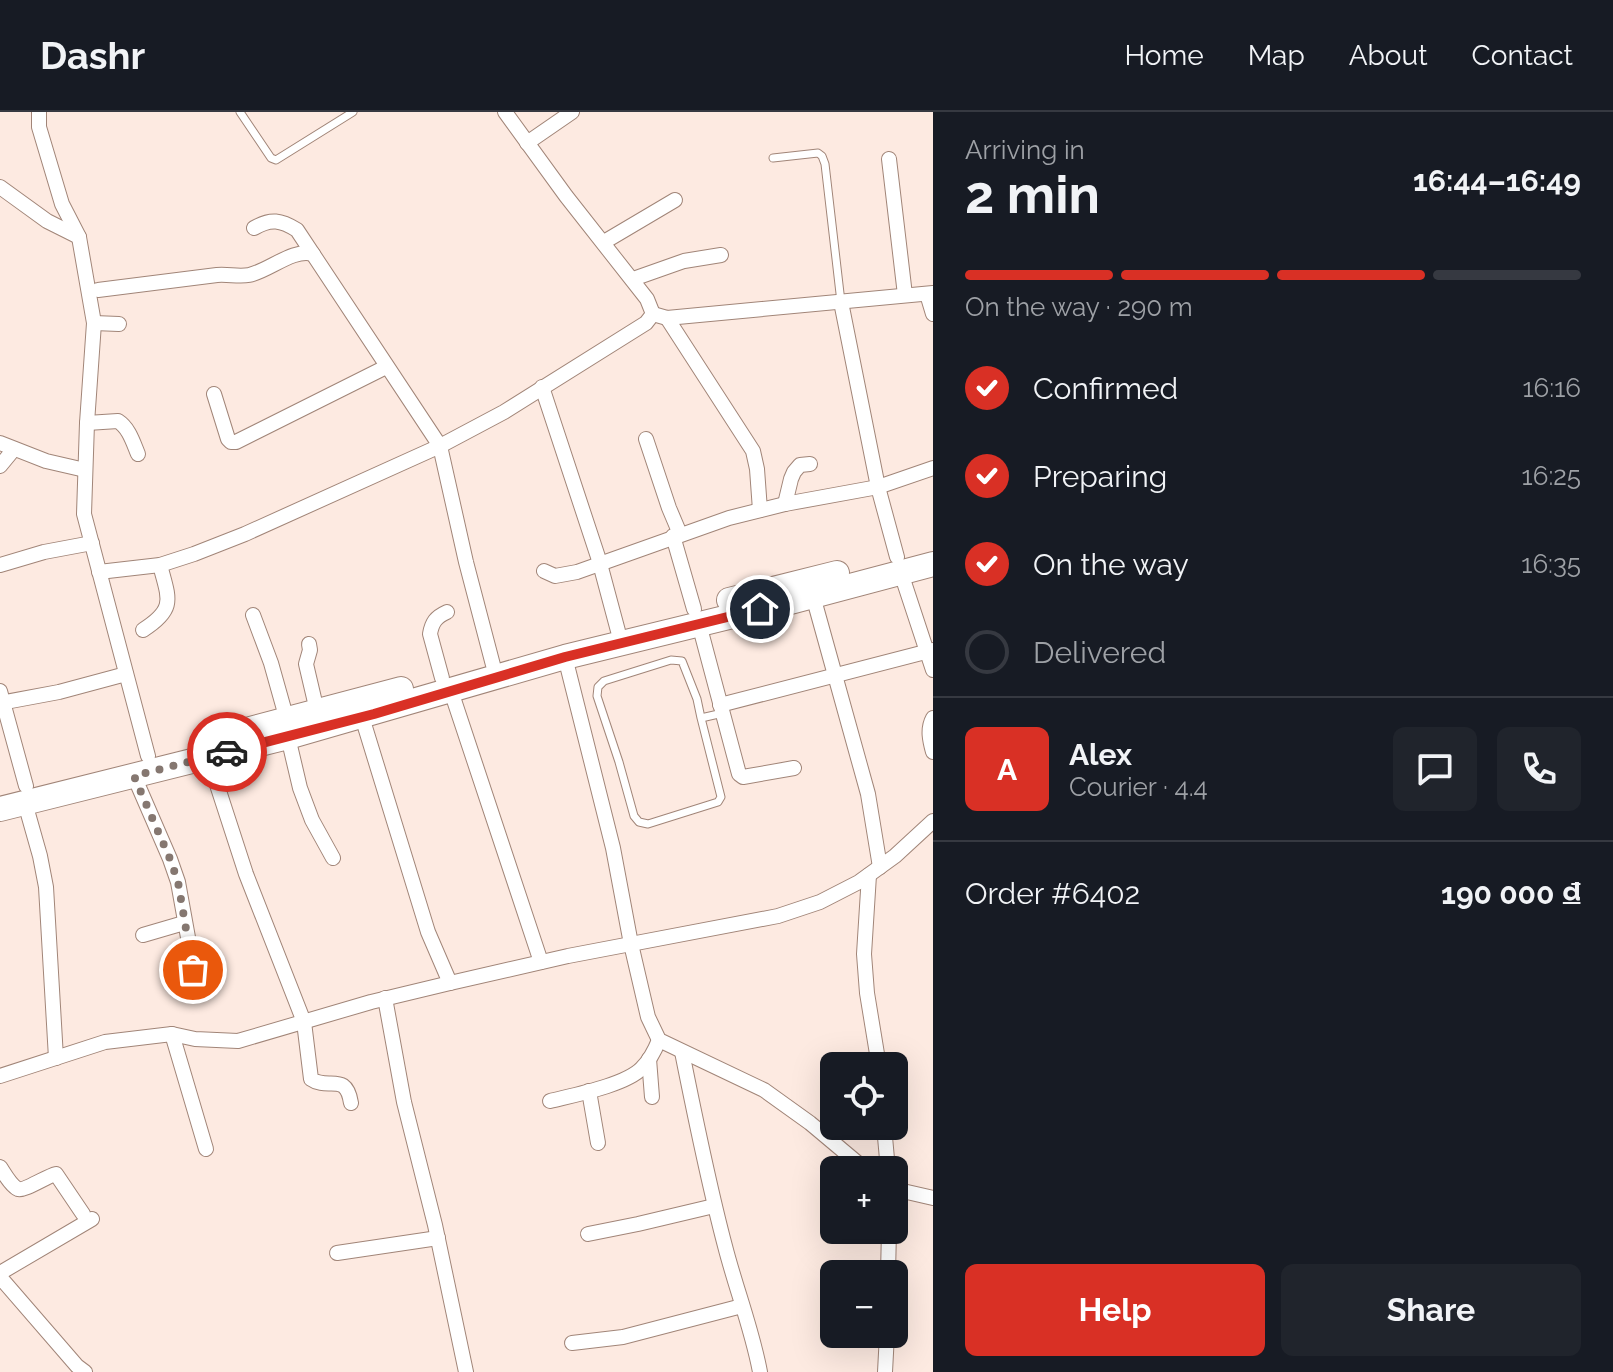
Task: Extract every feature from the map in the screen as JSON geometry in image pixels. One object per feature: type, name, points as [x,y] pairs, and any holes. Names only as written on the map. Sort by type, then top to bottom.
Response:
[{"type":"highway","points":[[0,809],[25,794],[287,728],[362,717],[493,665],[618,631],[813,596],[899,565],[933,548]]},
{"type":"highway","points":[[141,766],[208,757],[287,728],[317,711],[565,657],[697,617],[899,565],[933,564]]},
{"type":"highway","points":[[0,792],[25,794]]},
{"type":"street","points":[[39,112],[39,127],[62,204],[79,237],[94,323],[84,514],[126,674],[141,766],[178,882],[198,993]]},
{"type":"street","points":[[505,112],[633,279],[734,419],[753,451],[760,510]]},
{"type":"street","points":[[527,143],[572,112]]},
{"type":"street","points":[[889,159],[905,295]]},
{"type":"street","points":[[0,187],[47,221],[79,237]]},
{"type":"street","points":[[604,242],[675,200]]},
{"type":"street","points":[[254,228],[262,223],[283,221],[297,230],[440,446],[493,665]]},
{"type":"street","points":[[98,290],[222,274],[248,275],[304,251],[313,254]]},
{"type":"street","points":[[633,279],[684,261],[721,255]]},
{"type":"street","points":[[99,572],[160,565],[194,554],[440,446],[504,412],[660,316],[930,293],[933,314]]},
{"type":"street","points":[[841,302],[878,487],[899,565],[930,651],[933,670]]},
{"type":"street","points":[[94,323],[119,324]]},
{"type":"street","points":[[214,394],[228,439],[236,442],[386,367]]},
{"type":"street","points":[[542,387],[600,563],[618,631]]},
{"type":"street","points":[[87,423],[122,423],[138,454]]},
{"type":"street","points":[[646,439],[669,508],[740,777],[794,768]]},
{"type":"street","points":[[0,466],[7,446],[46,461],[85,470]]},
{"type":"street","points":[[785,504],[794,472],[800,465],[810,464]]},
{"type":"street","points":[[544,571],[555,576],[577,572],[729,518],[878,487],[933,468]]},
{"type":"street","points":[[0,565],[44,552],[92,543]]},
{"type":"street","points":[[143,630],[158,620],[168,605],[160,565]]},
{"type":"street","points":[[813,596],[868,794],[874,871],[864,954],[877,1052]]},
{"type":"street","points":[[447,612],[437,617],[430,634],[541,962]]},
{"type":"street","points":[[253,615],[271,663],[300,788],[312,820],[333,858]]},
{"type":"street","points":[[309,644],[306,664],[317,711]]},
{"type":"street","points":[[722,709],[930,651]]},
{"type":"street","points":[[565,657],[613,848],[648,1017],[659,1040],[764,1090],[850,1156]]},
{"type":"street","points":[[56,1058],[46,887],[1,699],[59,692],[126,674]]},
{"type":"street","points":[[362,717],[428,932],[450,983]]},
{"type":"street","points":[[933,718],[929,734],[933,752]]},
{"type":"street","points":[[208,757],[246,874],[304,1022],[311,1079],[318,1083],[344,1086],[351,1103]]},
{"type":"street","points":[[0,1076],[105,1042],[172,1034],[195,1039],[238,1041],[385,998],[541,962],[778,916],[820,902],[859,882],[933,821]]},
{"type":"street","points":[[143,935],[184,923]]},
{"type":"street","points":[[385,998],[404,1102],[438,1238],[466,1372]]},
{"type":"street","points":[[172,1034],[206,1149]]},
{"type":"street","points":[[550,1101],[604,1088],[640,1071],[659,1040]]},
{"type":"street","points":[[682,1052],[714,1206],[756,1346],[760,1372]]},
{"type":"street","points":[[649,1059],[652,1097]]},
{"type":"street","points":[[589,1091],[598,1143]]},
{"type":"street","points":[[0,1167],[19,1189],[56,1174],[87,1217],[0,1275],[85,1372]]},
{"type":"street","points":[[908,1192],[933,1198]]},
{"type":"street","points":[[588,1234],[714,1206]]},
{"type":"street","points":[[337,1253],[438,1238]]},
{"type":"street","points":[[572,1343],[623,1337],[742,1306]]},
{"type":"street","points":[[885,1372],[886,1348]]},
{"type":"lane","points":[[240,112],[271,158],[276,160],[353,112]]},
{"type":"lane","points":[[773,158],[818,153],[822,156],[841,302]]},
{"type":"lane","points":[[671,660],[682,661],[701,718],[721,797],[718,802],[648,824],[639,822],[634,816],[597,696],[598,687],[604,681],[671,660]]},
{"type":"lane","points":[[701,718],[722,709]]},
{"type":"way so far","points":[[193,970],[178,882],[134,776],[227,752]]},
{"type":"route","points":[[227,752],[374,714],[565,657],[760,609]]}]
